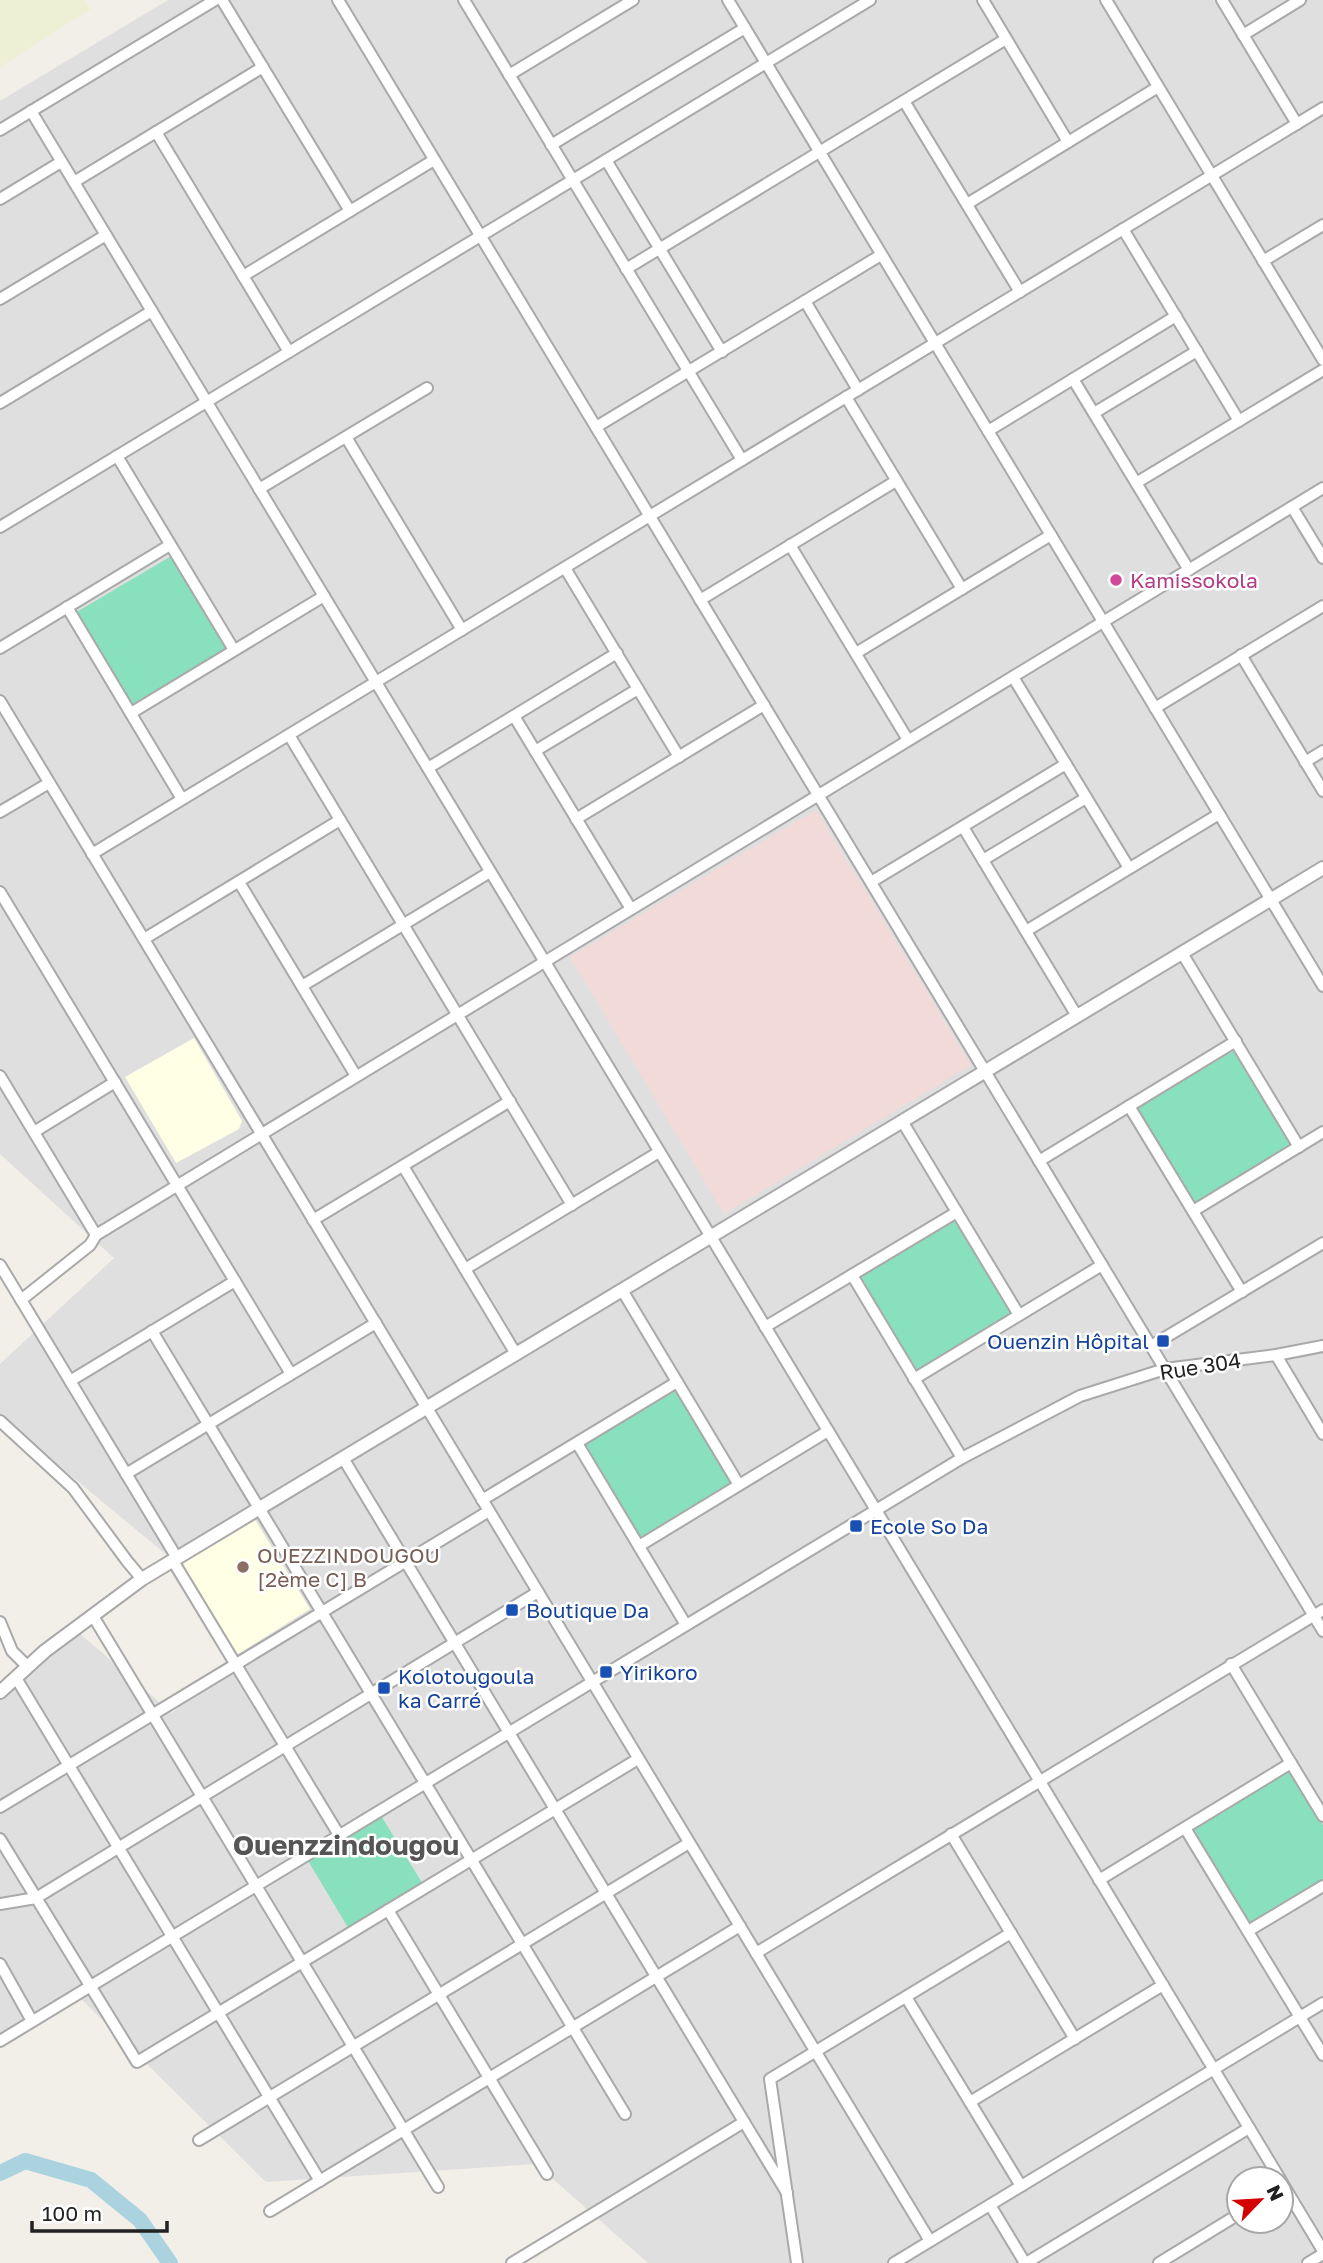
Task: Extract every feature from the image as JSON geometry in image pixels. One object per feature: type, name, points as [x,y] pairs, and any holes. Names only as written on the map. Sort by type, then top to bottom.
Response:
[{"type":"street","points":[[0,130],[215,0]]},
{"type":"street","points":[[222,0],[350,211]]},
{"type":"street","points":[[338,0],[1151,1346],[1318,1612],[1323,1631]]},
{"type":"street","points":[[464,0],[742,460]]},
{"type":"street","points":[[509,75],[633,0]]},
{"type":"street","points":[[728,0],[1323,986]]},
{"type":"street","points":[[844,0],[851,11]]},
{"type":"street","points":[[0,527],[870,0]]},
{"type":"street","points":[[982,0],[1068,142]]},
{"type":"street","points":[[1106,0],[1323,360]]},
{"type":"street","points":[[1222,0],[1297,124]]},
{"type":"street","points":[[1243,34],[1300,0]]},
{"type":"street","points":[[551,145],[745,28]]},
{"type":"street","points":[[626,269],[1006,39]]},
{"type":"street","points":[[74,182],[263,67]]},
{"type":"street","points":[[967,204],[1158,88]]},
{"type":"street","points":[[904,101],[1020,292]]},
{"type":"street","points":[[92,854],[1323,108]]},
{"type":"street","points":[[31,111],[1271,2165]]},
{"type":"street","points":[[156,132],[289,352]]},
{"type":"street","points":[[243,276],[435,160]]},
{"type":"street","points":[[606,160],[722,352]]},
{"type":"street","points":[[0,199],[61,162]]},
{"type":"street","points":[[1263,261],[1323,225]]},
{"type":"street","points":[[1124,229],[1239,421]]},
{"type":"street","points":[[0,299],[106,235]]},
{"type":"street","points":[[596,428],[881,255]]},
{"type":"street","points":[[805,301],[858,390]]},
{"type":"street","points":[[0,402],[152,311]]},
{"type":"street","points":[[988,431],[1176,316]]},
{"type":"street","points":[[1094,413],[1197,351]]},
{"type":"street","points":[[1136,483],[1323,370]]},
{"type":"street","points":[[1073,379],[1189,570]]},
{"type":"street","points":[[259,489],[427,388]]},
{"type":"street","points":[[846,397],[962,589]]},
{"type":"street","points":[[346,437],[462,630]]},
{"type":"street","points":[[117,456],[234,650]]},
{"type":"street","points":[[700,600],[896,481]]},
{"type":"street","points":[[21,1300],[90,1245],[96,1235],[1323,488]]},
{"type":"street","points":[[1292,507],[1323,558]]},
{"type":"street","points":[[856,653],[1051,535]]},
{"type":"street","points":[[0,648],[170,545]]},
{"type":"street","points":[[790,545],[908,740]]},
{"type":"street","points":[[565,568],[679,757]]},
{"type":"street","points":[[131,713],[324,596]]},
{"type":"street","points":[[1155,708],[1323,606]]},
{"type":"street","points":[[67,607],[183,799]]},
{"type":"street","points":[[428,768],[617,653]]},
{"type":"street","points":[[1241,655],[1323,791]]},
{"type":"street","points":[[1013,677],[1129,868]]},
{"type":"street","points":[[535,751],[638,689]]},
{"type":"street","points":[[0,701],[930,2241]]},
{"type":"street","points":[[576,819],[764,705]]},
{"type":"street","points":[[514,716],[631,909]]},
{"type":"street","points":[[289,735],[572,1205]]},
{"type":"street","points":[[1305,761],[1323,751]]},
{"type":"street","points":[[871,882],[1066,764]]},
{"type":"street","points":[[0,813],[49,783]]},
{"type":"street","points":[[983,860],[1086,798]]},
{"type":"street","points":[[1026,931],[1219,814]]},
{"type":"street","points":[[144,939],[340,820]]},
{"type":"street","points":[[963,827],[1077,1016]]},
{"type":"street","points":[[0,1692],[45,1651],[142,1579],[1323,868]]},
{"type":"street","points":[[302,986],[490,872]]},
{"type":"street","points":[[239,882],[356,1076]]},
{"type":"street","points":[[0,892],[291,1374]]},
{"type":"street","points":[[1182,953],[1299,1147]]},
{"type":"street","points":[[1039,1161],[1236,1041]]},
{"type":"street","points":[[0,1076],[96,1235]]},
{"type":"street","points":[[34,1132],[115,1082]]},
{"type":"street","points":[[313,1220],[510,1101]]},
{"type":"street","points":[[1129,1106],[1242,1292]]},
{"type":"street","points":[[902,1121],[1019,1315]]},
{"type":"street","points":[[1193,1211],[1323,1132]]},
{"type":"street","points":[[465,1269],[659,1152]]},
{"type":"street","points":[[403,1166],[516,1354]]},
{"type":"street","points":[[765,1327],[957,1212]]},
{"type":"street","points":[[1151,1346],[1323,1243]]},
{"type":"street","points":[[0,1265],[339,1835]]},
{"type":"street","points":[[915,1379],[1102,1265]]},
{"type":"street","points":[[852,1275],[962,1458]]},
{"type":"street","points":[[70,1381],[235,1281]]},
{"type":"street","points":[[622,1290],[739,1485]]},
{"type":"street","points":[[126,1474],[376,1323]]},
{"type":"street","points":[[152,1331],[625,2114]]},
{"type":"street","name":"Rue 304","points":[[0,2041],[962,1458],[1080,1396],[1165,1369],[1276,1355],[1323,1346]]},
{"type":"street","points":[[1276,1355],[1323,1434]]},
{"type":"street","points":[[482,1500],[677,1382]]},
{"type":"street","points":[[0,1420],[73,1488],[142,1579]]},
{"type":"street","points":[[639,1546],[828,1431]]},
{"type":"street","points":[[577,1443],[687,1625]]},
{"type":"street","points":[[344,1458],[787,2193]]},
{"type":"street","points":[[0,1807],[489,1511]]},
{"type":"street","points":[[0,1904],[36,1898],[538,1592]]},
{"type":"street","points":[[756,1952],[1318,1612]]},
{"type":"street","points":[[93,1616],[438,2187]]},
{"type":"street","points":[[0,1622],[12,1651],[28,1667]]},
{"type":"street","points":[[1231,1664],[1323,1816]]},
{"type":"street","points":[[16,1678],[320,2181]]},
{"type":"street","points":[[0,1839],[137,2062],[638,1759]]},
{"type":"street","points":[[1099,1880],[1291,1763]]},
{"type":"street","points":[[1185,1828],[1323,2055]]},
{"type":"street","points":[[951,1834],[1075,2039]]},
{"type":"street","points":[[199,2140],[690,1843]]},
{"type":"street","points":[[1248,1931],[1323,1886]]},
{"type":"street","points":[[388,1910],[547,2174]]},
{"type":"street","points":[[270,2211],[740,1926]]},
{"type":"street","points":[[797,2263],[770,2080],[1011,1933]]},
{"type":"street","points":[[0,1964],[32,2021]]},
{"type":"street","points":[[970,2102],[1163,1985]]},
{"type":"street","points":[[906,1997],[1021,2186]]},
{"type":"street","points":[[894,2263],[1323,2003]]},
{"type":"street","points":[[512,2263],[744,2122]]},
{"type":"street","points":[[990,2205],[1026,2263],[1249,2128]]},
{"type":"street","points":[[1295,2206],[1323,2252],[1308,2263]]},
{"type":"street","points":[[1158,2263],[1225,2222]]},
{"type":"shaded area","points":[[0,0],[84,0],[91,9],[0,67]]},
{"type":"shaded area","points":[[168,0],[1323,0],[1323,2263],[648,2263],[536,2164],[266,2182],[74,1992],[0,2049],[0,1700],[78,1632],[172,1713],[261,1633],[0,1417],[0,1364],[114,1258],[0,1154],[0,101]]},
{"type":"shaded area","points":[[816,810],[971,1065],[724,1214],[570,957]]},
{"type":"shaded area","points":[[194,1038],[242,1121],[239,1129],[176,1163],[125,1077]]},
{"type":"shaded area","points":[[254,1518],[310,1609],[238,1654],[182,1563]]},
{"type":"green space","points":[[173,555],[229,651],[131,709],[75,613]]},
{"type":"green space","points":[[1235,1050],[1292,1145],[1194,1203],[1137,1108]]},
{"type":"green space","points":[[957,1220],[1013,1316],[915,1374],[859,1278]]},
{"type":"green space","points":[[679,1389],[735,1484],[638,1542],[581,1447]]},
{"type":"green space","points":[[1290,1770],[1323,1825],[1323,1879],[1249,1923],[1193,1828]]},
{"type":"green space","points":[[380,1814],[424,1886],[350,1931],[307,1859]]},
{"type":"waterway","points":[[0,2173],[25,2161],[91,2180],[140,2220],[170,2263]]},
{"type":"place","name":"Kamissokola","points":[[1116,580]]},
{"type":"place","name":"Ouenzin Hôpital","points":[[1163,1341]]},
{"type":"place","name":"Ecole So Da","points":[[856,1526]]},
{"type":"place","name":"OUEZZINDOUGOU [2ème C] B","points":[[243,1567]]},
{"type":"place","name":"Boutique Da","points":[[512,1610]]},
{"type":"place","name":"Yirikoro","points":[[606,1672]]},
{"type":"place","name":"Kolotougoula ka Carré","points":[[384,1688]]},
{"type":"district","name":"Ouenzzindougou","points":[[346,1844]]}]
